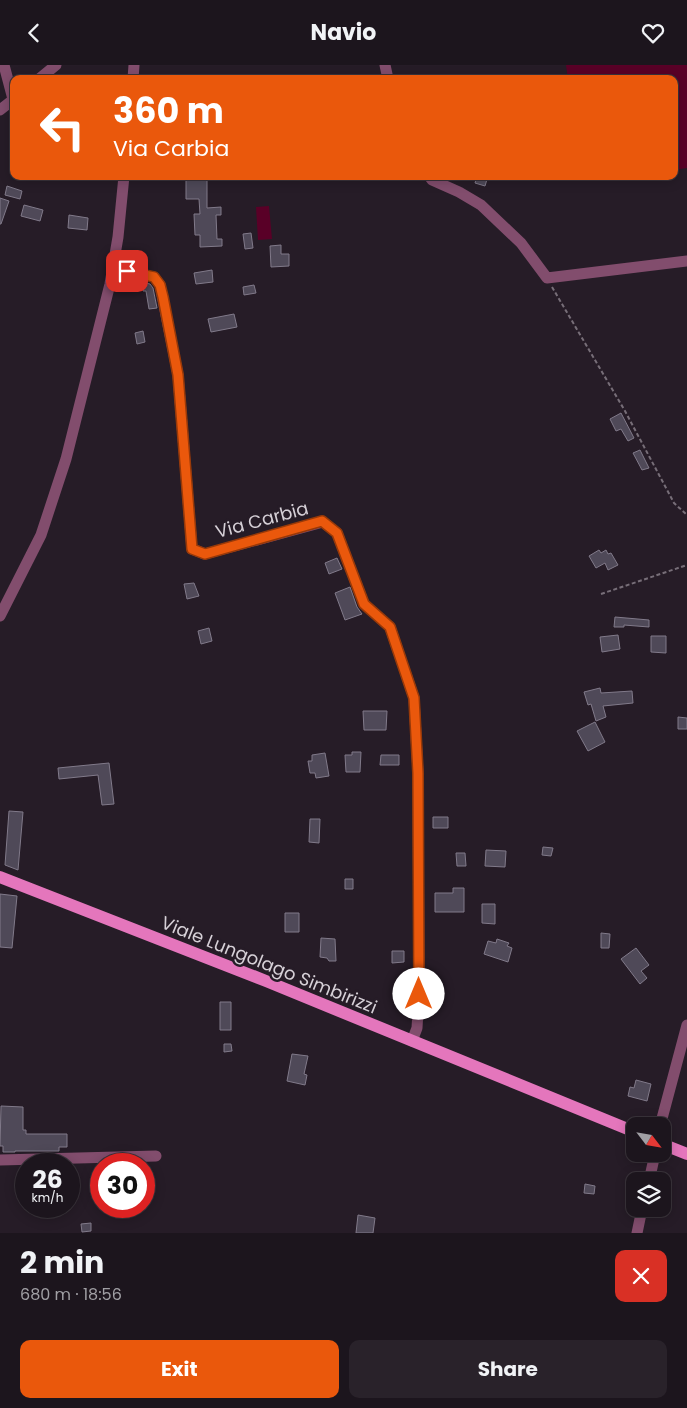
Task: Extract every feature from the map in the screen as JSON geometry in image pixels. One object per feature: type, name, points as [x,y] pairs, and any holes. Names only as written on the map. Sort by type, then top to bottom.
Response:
[{"type":"main road","name":"Viale Lungolago Simbirizzi","points":[[0,877],[266,981],[626,1129]]},
{"type":"main road","points":[[671,1148],[687,1154]]},
{"type":"street","points":[[4,65],[10,88]]},
{"type":"street","points":[[44,75],[56,65]]},
{"type":"street","points":[[0,110],[10,102]]},
{"type":"street","points":[[0,615],[34,551],[55,495],[99,331],[113,268],[124,180]]},
{"type":"street","points":[[432,180],[459,192],[481,205],[522,243],[547,278],[687,261]]},
{"type":"street","name":"Via Carbia","points":[[113,268],[154,277],[160,285],[178,375],[192,549],[205,554],[322,521],[337,533],[364,604],[390,627],[414,698],[418,773],[419,994],[418,1028],[412,1041]]},
{"type":"street","points":[[662,1117],[687,1025]]},
{"type":"street","points":[[0,1160],[156,1157]]},
{"type":"street","points":[[637,1233],[640,1217]]},
{"type":"path","points":[[547,278],[625,411],[674,503],[687,515]]},
{"type":"path","points":[[601,594],[687,565]]},
{"type":"shaded area","points":[[566,65],[687,65],[687,168],[678,169],[678,75],[567,75]]},
{"type":"shaded area","points":[[269,206],[272,239],[258,240],[256,207]]},
{"type":"building","points":[[186,180],[207,180],[207,208],[221,207],[221,215],[216,215],[217,239],[222,239],[222,246],[200,247],[200,235],[195,235],[194,214],[200,214],[199,199],[186,199]]},
{"type":"building","points":[[476,180],[487,180],[485,186],[475,183]]},
{"type":"building","points":[[7,186],[22,191],[20,199],[5,195]]},
{"type":"building","points":[[0,198],[9,201],[1,224],[0,224]]},
{"type":"building","points":[[24,205],[43,210],[40,221],[21,216]]},
{"type":"building","points":[[69,215],[88,218],[87,230],[68,228]]},
{"type":"building","points":[[251,233],[253,248],[245,249],[243,234]]},
{"type":"building","points":[[281,245],[281,254],[289,254],[289,266],[271,267],[270,246]]},
{"type":"building","points":[[212,270],[213,282],[196,284],[194,273]]},
{"type":"building","points":[[119,277],[150,284],[153,288],[157,308],[149,309],[146,291],[143,291],[144,287],[118,281]]},
{"type":"building","points":[[254,285],[256,293],[244,295],[243,287]]},
{"type":"building","points":[[234,314],[237,327],[211,332],[208,319]]},
{"type":"building","points":[[143,331],[145,342],[137,344],[135,333]]},
{"type":"building","points":[[621,413],[634,438],[628,441],[621,429],[616,431],[610,419]]},
{"type":"building","points":[[640,450],[649,468],[642,470],[633,453]]},
{"type":"building","points":[[599,550],[601,553],[606,550],[608,554],[611,553],[618,565],[608,570],[605,563],[596,568],[589,556]]},
{"type":"building","points":[[337,558],[342,569],[329,574],[325,563]]},
{"type":"building","points":[[194,583],[199,596],[187,599],[184,584]]},
{"type":"building","points":[[350,587],[357,607],[362,614],[345,620],[335,593]]},
{"type":"building","points":[[615,617],[649,620],[649,627],[624,625],[624,627],[614,627]]},
{"type":"building","points":[[209,628],[212,641],[201,644],[198,631]]},
{"type":"building","points":[[618,635],[620,649],[602,652],[600,637]]},
{"type":"building","points":[[651,636],[666,636],[666,653],[651,652]]},
{"type":"building","points":[[600,688],[601,693],[632,691],[633,703],[603,706],[606,717],[596,721],[591,704],[588,705],[584,692]]},
{"type":"building","points":[[363,711],[387,711],[386,730],[364,730]]},
{"type":"building","points":[[678,717],[687,718],[687,729],[678,729]]},
{"type":"building","points":[[595,722],[605,742],[588,751],[577,731]]},
{"type":"building","points":[[352,752],[361,752],[360,772],[346,772],[345,755],[352,755]]},
{"type":"building","points":[[325,753],[329,776],[316,778],[315,773],[310,773],[308,761],[312,761],[312,755]]},
{"type":"building","points":[[381,755],[399,755],[399,765],[380,765]]},
{"type":"building","points":[[109,763],[114,804],[102,805],[98,775],[59,779],[58,768]]},
{"type":"building","points":[[9,811],[23,812],[18,870],[5,865]]},
{"type":"building","points":[[433,817],[448,817],[448,828],[433,828]]},
{"type":"building","points":[[310,819],[320,819],[319,843],[309,842]]},
{"type":"building","points":[[543,847],[553,848],[551,856],[542,855]]},
{"type":"building","points":[[486,850],[506,851],[505,867],[485,866]]},
{"type":"building","points":[[456,853],[465,853],[466,866],[457,866]]},
{"type":"building","points":[[345,879],[353,879],[353,889],[345,889]]},
{"type":"building","points":[[453,888],[464,888],[464,912],[435,912],[435,893],[453,893]]},
{"type":"building","points":[[0,894],[17,896],[12,948],[0,947]]},
{"type":"building","points":[[482,904],[495,904],[495,924],[482,923]]},
{"type":"building","points":[[285,913],[299,913],[299,932],[285,932]]},
{"type":"building","points":[[601,933],[610,934],[609,948],[601,948]]},
{"type":"building","points":[[321,938],[335,939],[336,961],[329,961],[327,958],[320,957]]},
{"type":"building","points":[[497,939],[509,943],[507,946],[512,948],[508,962],[484,954],[488,941],[496,943]]},
{"type":"building","points":[[636,948],[649,965],[641,971],[647,978],[640,984],[621,959]]},
{"type":"building","points":[[392,951],[404,951],[404,962],[392,963]]},
{"type":"building","points":[[220,1002],[231,1002],[231,1030],[220,1030]]},
{"type":"building","points":[[224,1044],[231,1044],[232,1051],[224,1052]]},
{"type":"building","points":[[292,1054],[308,1056],[304,1074],[307,1075],[305,1085],[287,1081]]},
{"type":"building","points":[[636,1080],[651,1084],[647,1101],[628,1096],[630,1087],[634,1088]]},
{"type":"building","points":[[1,1106],[23,1107],[23,1130],[26,1130],[26,1134],[67,1134],[67,1147],[59,1147],[59,1151],[3,1152],[3,1146],[0,1146]]},
{"type":"building","points":[[585,1184],[595,1186],[594,1194],[584,1193]]},
{"type":"building","points":[[358,1215],[375,1218],[373,1233],[356,1233]]},
{"type":"building","points":[[91,1223],[91,1231],[82,1232],[81,1224]]},
{"type":"route","points":[[127,271],[154,277],[160,285],[163,297],[178,375],[192,549],[205,554],[322,521],[337,533],[364,604],[390,627],[414,698],[418,773],[419,994]]}]
